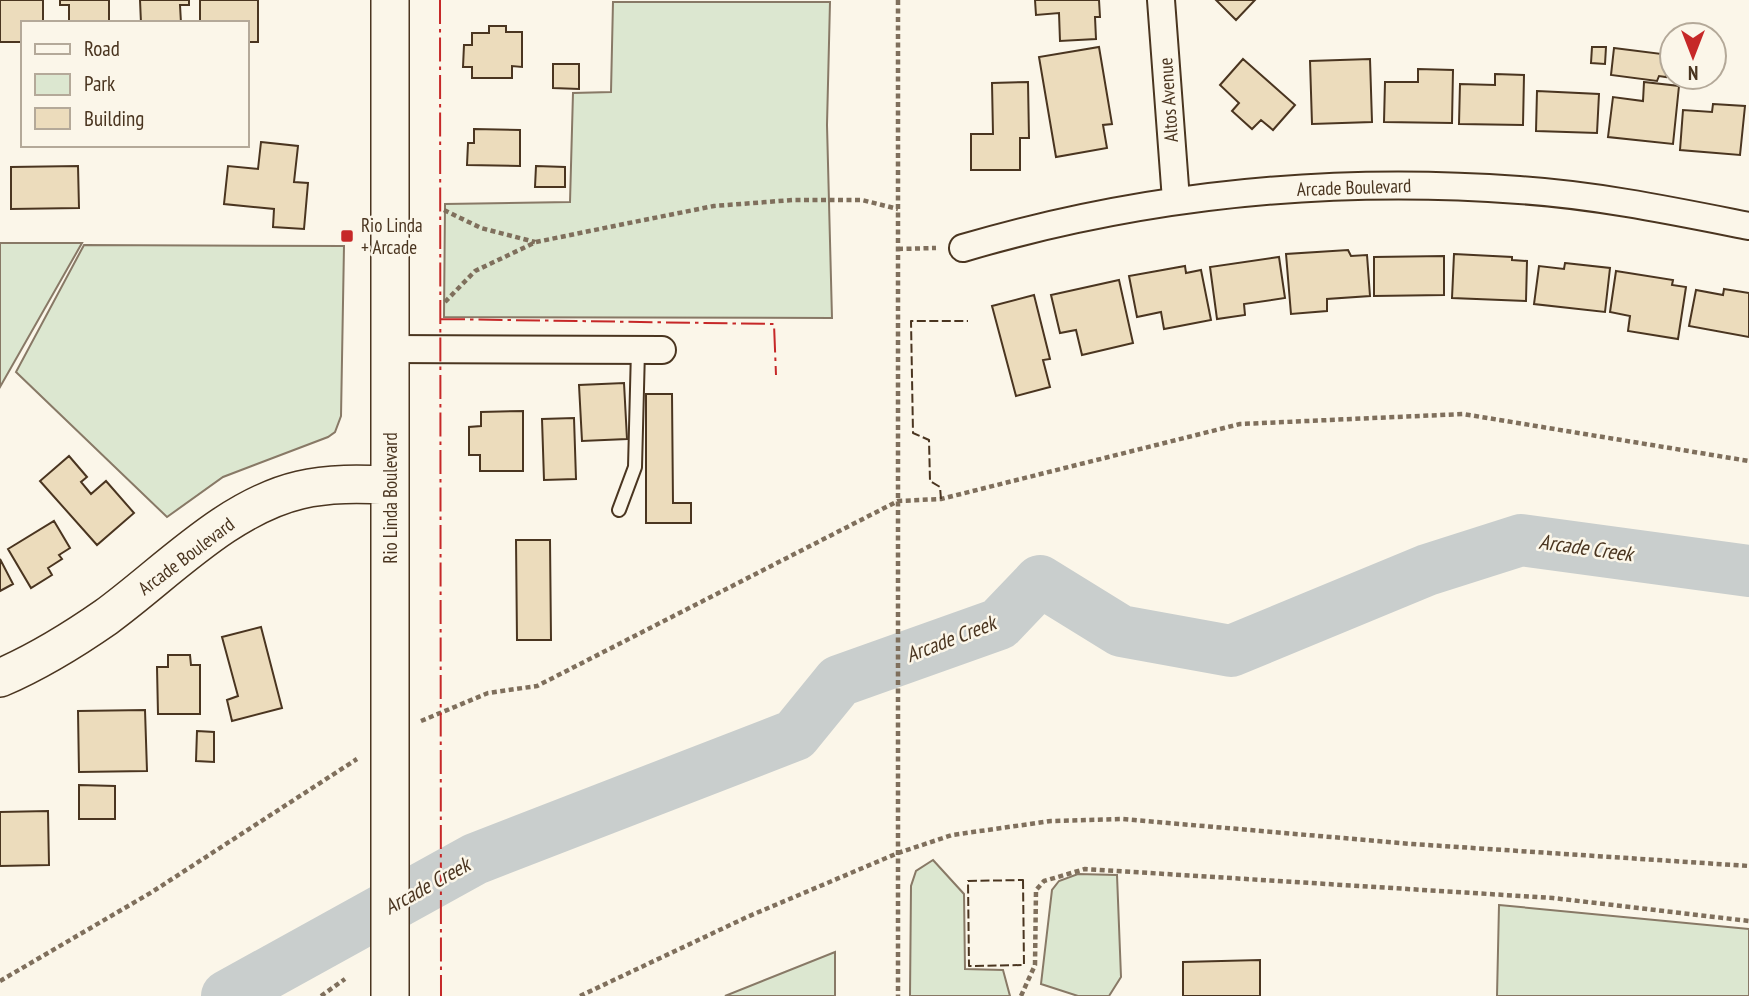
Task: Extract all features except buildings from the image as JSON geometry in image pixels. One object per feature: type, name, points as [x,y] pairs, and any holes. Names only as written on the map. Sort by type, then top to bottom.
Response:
[{"type":"main road","name":"Rio Linda Boulevard","points":[[390,0],[390,996]]},
{"type":"main road","name":"Arcade Boulevard","points":[[0,678],[51,651],[105,617],[246,510],[299,490],[349,484],[390,485]]},
{"type":"street","name":"Altos Avenue","points":[[1161,0],[1176,201]]},
{"type":"street","name":"Arcade Boulevard","points":[[963,248],[1074,219],[1176,201],[1310,187],[1415,185],[1520,190],[1625,202],[1749,226]]},
{"type":"street","points":[[390,349],[650,350]]},
{"type":"lane","points":[[620,510],[635,467],[650,350]]},
{"type":"path","points":[[898,0],[898,996]]},
{"type":"path","points":[[445,302],[475,271],[536,242],[713,206],[793,200],[862,200],[898,209]]},
{"type":"path","points":[[444,210],[481,228],[536,242]]},
{"type":"path","points":[[898,249],[963,248]]},
{"type":"path","points":[[0,981],[152,892],[345,768],[391,733],[488,693],[537,686],[898,501],[941,499],[1240,424],[1463,414],[1749,461]]},
{"type":"path","points":[[580,996],[747,917],[898,853],[952,835],[1051,821],[1122,819],[1412,844],[1749,866]]},
{"type":"path","points":[[1021,996],[1035,965],[1035,890],[1044,881],[1085,869],[1553,898],[1749,921]]},
{"type":"path","points":[[321,996],[345,979]]},
{"type":"green space","points":[[613,2],[830,2],[827,125],[832,318],[444,317],[445,204],[570,202],[573,93],[611,92]]},
{"type":"green space","points":[[0,243],[82,243],[0,387]]},
{"type":"green space","points":[[84,245],[344,246],[341,416],[335,432],[223,477],[167,517],[16,372]]},
{"type":"green space","points":[[933,860],[964,894],[965,969],[1003,970],[1010,996],[910,996],[911,886],[916,871]]},
{"type":"green space","points":[[1078,874],[1117,875],[1121,977],[1109,996],[1078,996],[1041,984],[1052,890],[1059,881]]},
{"type":"green space","points":[[1499,905],[1749,929],[1749,996],[1497,996]]},
{"type":"green space","points":[[835,952],[835,996],[725,996]]},
{"type":"waterway","name":"Arcade Creek","points":[[227,996],[475,859],[795,735],[839,681],[999,624],[1040,581],[1121,631],[1231,651],[1427,570],[1521,540],[1749,571]]},
{"type":"fence","points":[[941,499],[940,487],[930,481],[929,440],[913,433],[911,321],[968,321]]},
{"type":"fence","points":[[1023,880],[1024,965],[969,966],[968,881],[1023,880]]},
{"type":"power","points":[[440,0],[441,996]]},
{"type":"power","points":[[441,319],[774,324],[776,375]]},
{"type":"place","name":"Rio Linda + Arcade","points":[[347,236]]}]
